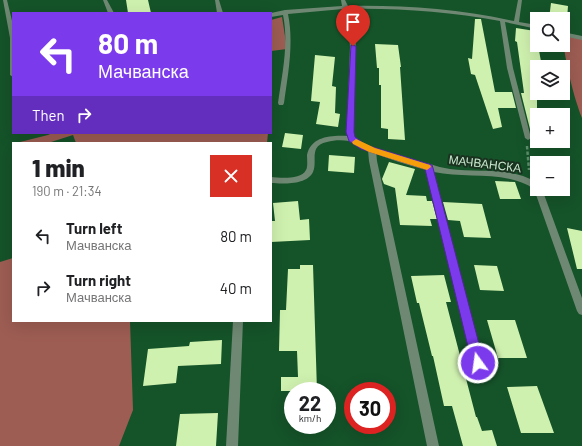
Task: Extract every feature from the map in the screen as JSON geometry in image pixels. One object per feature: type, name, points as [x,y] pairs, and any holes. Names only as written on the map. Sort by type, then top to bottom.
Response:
[{"type":"street","points":[[5,0],[12,33]]},
{"type":"street","points":[[105,0],[111,12]]},
{"type":"street","points":[[217,0],[220,12]]},
{"type":"street","points":[[516,23],[520,0]]},
{"type":"street","points":[[272,15],[344,3],[455,11],[530,26]]},
{"type":"street","points":[[272,180],[286,181],[300,179],[310,170],[312,152],[318,143],[329,139],[352,139],[350,132],[353,46],[350,24],[344,3]]},
{"type":"street","points":[[281,103],[287,49],[287,23],[285,12]]},
{"type":"street","points":[[502,20],[510,68],[528,138]]},
{"type":"street","points":[[570,35],[582,38]]},
{"type":"street","name":"МАЧВАНСКА","points":[[352,139],[357,144],[372,150],[429,168],[450,172],[518,178],[530,183]]},
{"type":"street","points":[[372,150],[373,161],[433,446]]},
{"type":"street","points":[[429,168],[482,378]]},
{"type":"street","points":[[540,196],[582,311]]},
{"type":"street","points":[[232,446],[238,322]]},
{"type":"path","points":[[528,138],[526,150],[530,164]]},
{"type":"shaded area","points":[[282,17],[287,49],[272,51],[272,20]]},
{"type":"shaded area","points":[[570,35],[582,38],[582,118],[570,76],[570,60],[567,60],[565,53],[570,52]]},
{"type":"shaded area","points":[[268,134],[267,142],[76,142],[73,135],[51,142],[20,142],[48,135]]},
{"type":"shaded area","points":[[12,258],[12,322],[130,322],[133,410],[119,446],[0,446],[0,262]]},
{"type":"building","points":[[126,0],[148,0],[151,12],[128,12]]},
{"type":"building","points":[[551,3],[568,6],[568,12],[550,12]]},
{"type":"building","points":[[475,19],[481,19],[495,92],[512,92],[516,108],[498,108],[502,127],[493,129],[475,75],[471,74],[468,58],[472,59]]},
{"type":"building","points":[[516,28],[530,30],[530,52],[539,52],[541,60],[530,60],[530,100],[537,100],[537,108],[530,108],[530,129],[521,93],[524,93],[517,42],[515,41]]},
{"type":"building","points":[[375,44],[398,45],[401,67],[405,140],[388,139],[388,129],[381,128],[381,85],[379,85],[379,68],[377,68]]},
{"type":"building","points":[[315,55],[335,57],[332,86],[336,87],[335,113],[340,114],[338,127],[316,124],[320,102],[311,101]]},
{"type":"building","points":[[285,133],[303,135],[301,149],[282,147]]},
{"type":"building","points":[[329,155],[355,157],[354,173],[328,171]]},
{"type":"building","points":[[389,162],[415,169],[406,195],[426,196],[427,201],[432,201],[437,219],[430,219],[432,226],[400,225],[395,188],[384,184],[382,179]]},
{"type":"building","points":[[495,181],[515,182],[521,199],[500,199]]},
{"type":"building","points":[[298,201],[300,220],[309,219],[310,240],[272,242],[272,221],[275,221],[273,203]]},
{"type":"building","points":[[443,202],[482,204],[491,238],[464,237],[460,221],[448,220]]},
{"type":"building","points":[[567,228],[582,231],[582,269],[577,269]]},
{"type":"building","points":[[300,265],[313,265],[317,382],[284,382],[284,391],[281,391],[281,377],[298,377],[297,351],[279,351],[280,310],[286,310],[288,269],[300,269]]},
{"type":"building","points":[[474,265],[497,266],[504,291],[480,290]]},
{"type":"building","points":[[444,275],[451,302],[446,302],[476,417],[482,431],[492,430],[497,446],[463,446],[452,406],[444,406],[433,356],[419,303],[417,303],[411,276]]},
{"type":"building","points":[[487,320],[515,320],[527,358],[498,358]]},
{"type":"building","points":[[222,340],[221,364],[178,366],[176,383],[143,386],[148,349],[189,346],[190,342]]},
{"type":"building","points":[[537,386],[554,433],[521,433],[507,387]]},
{"type":"building","points":[[218,413],[216,446],[176,446],[180,414]]},
{"type":"slow traffic","points":[[356,142],[363,147],[427,167]]},
{"type":"route","points":[[353,46],[350,132],[352,139],[363,147],[429,168],[478,363]]}]
